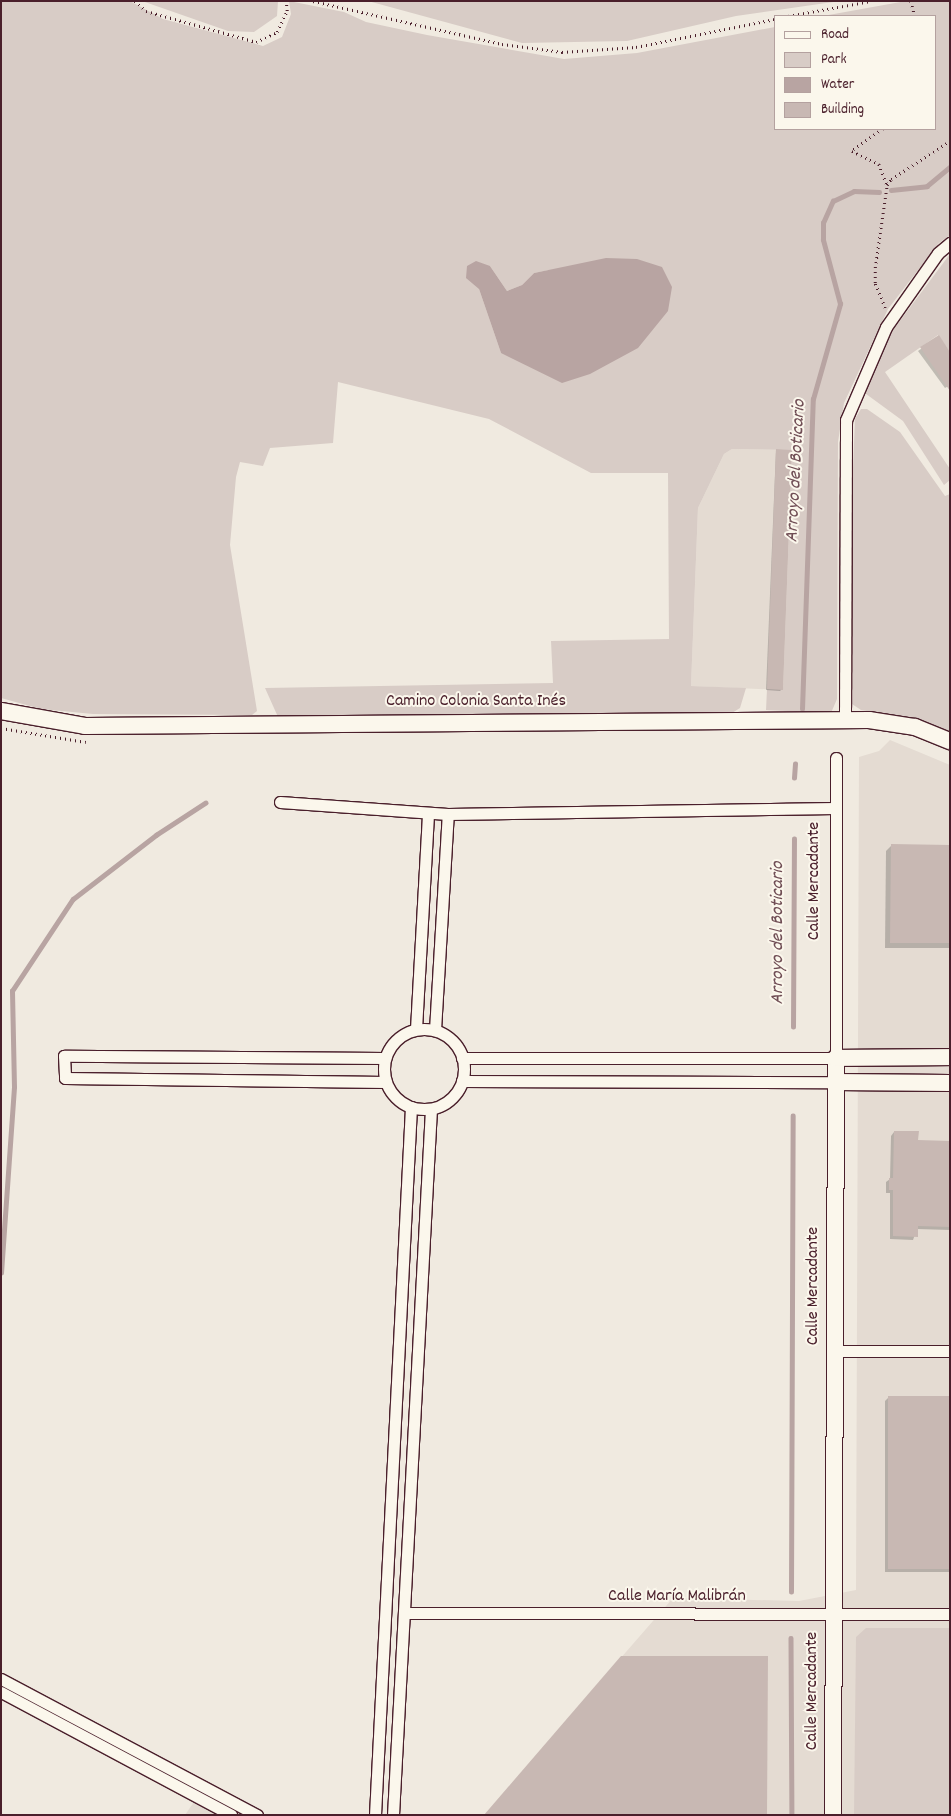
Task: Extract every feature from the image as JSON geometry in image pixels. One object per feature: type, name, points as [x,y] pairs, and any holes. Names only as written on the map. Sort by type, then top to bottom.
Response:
[{"type":"street","points":[[845,719],[846,420],[886,327],[938,253],[950,243]]},
{"type":"street","name":"Camino Colonia Santa Inés","points":[[1,711],[85,726],[845,719],[915,727],[950,741]]},
{"type":"street","name":"Calle Mercadante","points":[[834,1815],[832,1615],[836,758]]},
{"type":"street","points":[[280,802],[448,814],[835,808]]},
{"type":"street","points":[[416,1029],[428,813]]},
{"type":"street","points":[[435,1030],[448,814]]},
{"type":"street","points":[[416,1029],[435,1030],[452,1041],[462,1058],[462,1081],[451,1099],[431,1109],[411,1108],[395,1098],[385,1082],[384,1058],[396,1039],[416,1029]]},
{"type":"street","points":[[384,1058],[64,1056],[65,1078],[385,1082]]},
{"type":"street","points":[[462,1058],[950,1057]]},
{"type":"street","points":[[462,1081],[950,1083]]},
{"type":"street","points":[[375,1815],[411,1108]]},
{"type":"street","points":[[393,1815],[431,1109]]},
{"type":"street","points":[[834,1351],[950,1351]]},
{"type":"street","name":"Calle María Malibrán","points":[[404,1613],[950,1614]]},
{"type":"street","points":[[1,1679],[257,1815]]},
{"type":"street","points":[[1,1692],[231,1815]]},
{"type":"path","points":[[135,1],[146,11],[256,42],[278,32],[287,11],[286,1]]},
{"type":"path","points":[[312,1],[502,44],[562,52],[636,47],[774,19]]},
{"type":"path","points":[[794,15],[871,1]]},
{"type":"path","points":[[910,1],[915,15]]},
{"type":"path","points":[[882,130],[852,151],[880,164],[887,185]]},
{"type":"path","points":[[886,327],[885,308],[875,282],[875,268],[887,185],[891,179],[950,142]]},
{"type":"shaded area","points":[[732,449],[792,450],[783,690],[691,686],[698,508],[724,454]]},
{"type":"shaded area","points":[[890,740],[950,765],[950,1815],[484,1815],[673,1598],[799,1601],[856,1590],[859,757],[879,751]]},
{"type":"shaded area","points":[[200,1793],[233,1815],[185,1815]]},
{"type":"green space","points":[[1,1],[130,1],[163,19],[263,46],[282,37],[291,14],[289,1],[344,12],[366,22],[427,35],[564,59],[637,53],[774,27],[774,130],[936,130],[936,15],[829,15],[906,1],[950,1],[950,235],[939,243],[888,309],[844,403],[838,442],[837,699],[831,713],[766,710],[767,689],[783,689],[792,450],[732,449],[724,454],[698,508],[691,686],[746,688],[740,708],[732,713],[278,717],[265,688],[553,683],[551,641],[669,639],[668,473],[591,473],[489,419],[338,382],[333,443],[270,448],[263,466],[240,462],[236,477],[230,545],[257,711],[252,715],[93,714],[41,709],[1,698]],"holes":[[[490,266],[507,291],[522,285],[534,273],[549,270],[501,353],[479,289]]]},
{"type":"green space","points":[[142,1],[278,1],[277,16],[254,32],[228,31]]},
{"type":"green space","points":[[368,1],[840,1],[736,16],[627,41],[522,43]]},
{"type":"green space","points":[[950,254],[950,352],[938,335],[885,372],[950,469],[950,480],[944,485],[903,421],[862,391],[890,334]]},
{"type":"green space","points":[[861,409],[867,409],[900,432],[945,496],[950,494],[950,732],[920,720],[861,710],[852,704],[851,517],[855,419]]},
{"type":"green space","points":[[866,1628],[950,1628],[950,1815],[854,1815],[856,1637]]},
{"type":"water","points":[[606,258],[637,259],[662,267],[672,287],[668,311],[638,348],[590,374],[562,383],[501,353],[479,289],[466,278],[467,266],[476,261],[490,266],[507,291],[522,285],[534,273]]},
{"type":"building","points":[[939,335],[950,352],[950,391],[920,347]]},
{"type":"building","points":[[776,449],[792,450],[783,690],[767,689]]},
{"type":"building","points":[[891,844],[950,845],[950,943],[890,943]]},
{"type":"building","points":[[894,1131],[919,1131],[918,1140],[950,1141],[950,1227],[918,1226],[918,1237],[893,1236],[893,1190],[889,1190],[889,1178],[893,1178]]},
{"type":"building","points":[[888,1396],[950,1396],[950,1569],[888,1569]]},
{"type":"building","points":[[621,1656],[768,1656],[767,1815],[484,1815]]},
{"type":"waterway","name":"Arroyo del Boticario","points":[[891,190],[927,186],[950,167]]},
{"type":"waterway","name":"Arroyo del Boticario","points":[[802,709],[813,399],[840,304],[823,240],[823,223],[833,201],[854,191],[879,192]]},
{"type":"waterway","points":[[794,778],[795,764]]},
{"type":"waterway","points":[[1,1273],[14,1087],[12,991],[73,899],[156,835],[205,803]]},
{"type":"waterway","name":"Arroyo del Boticario","points":[[793,1027],[794,839]]},
{"type":"waterway","points":[[791,1592],[793,1116]]},
{"type":"waterway","points":[[791,1638],[792,1815]]}]
